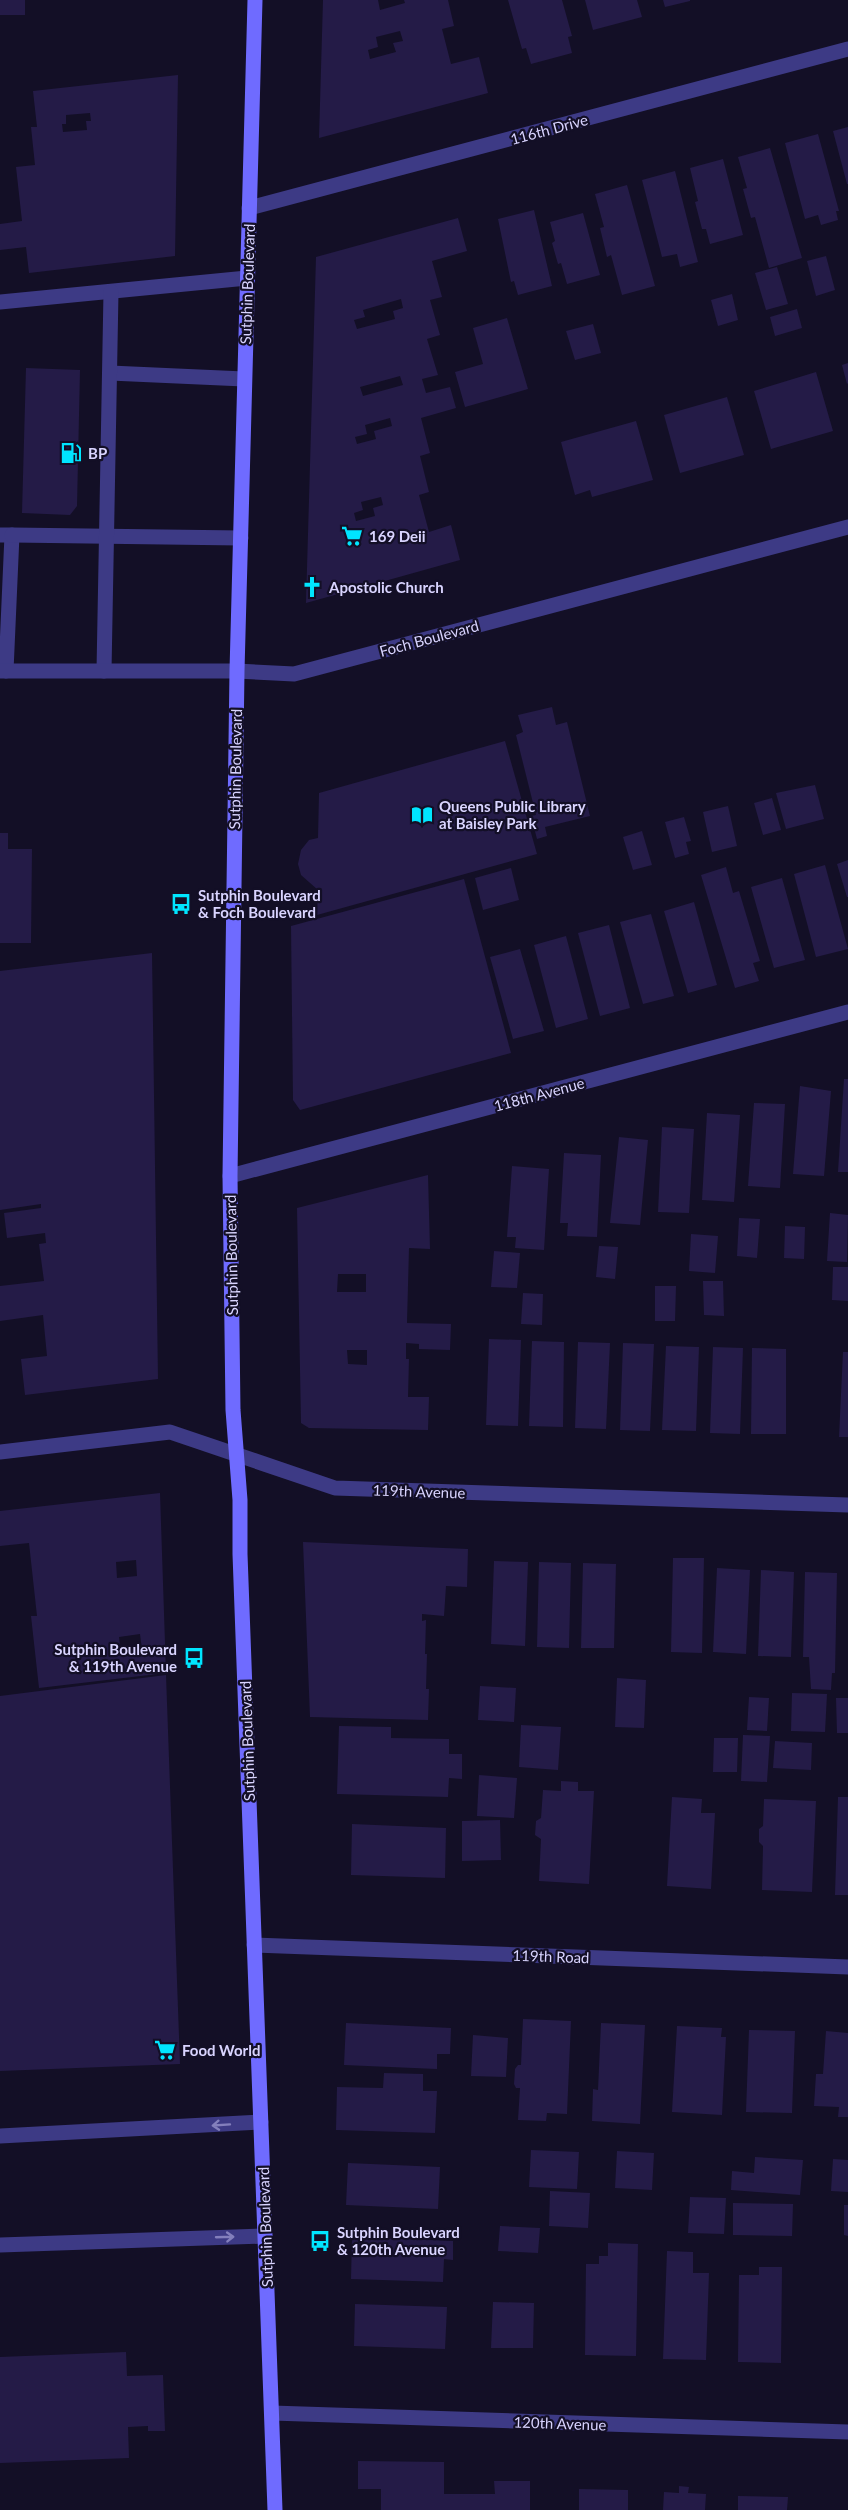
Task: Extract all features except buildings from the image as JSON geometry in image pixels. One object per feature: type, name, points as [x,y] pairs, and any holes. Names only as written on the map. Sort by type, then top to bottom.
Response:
[{"type":"main road","name":"Sutphin Boulevard","points":[[255,0],[237,671],[230,1176],[233,1410],[240,1500],[275,2510]]},
{"type":"street","name":"116th Drive","points":[[249,208],[848,49]]},
{"type":"street","points":[[0,302],[247,278]]},
{"type":"street","points":[[104,671],[111,292]]},
{"type":"street","points":[[110,373],[244,379]]},
{"type":"street","name":"Foch Boulevard","points":[[3,671],[237,671],[294,674],[848,527]]},
{"type":"street","points":[[3,671],[6,535],[241,538]]},
{"type":"street","name":"118th Avenue","points":[[230,1176],[848,1012]]},
{"type":"street","name":"119th Avenue","points":[[0,1452],[170,1432],[335,1488],[848,1505]]},
{"type":"street","name":"119th Road","points":[[255,1945],[848,1967]]},
{"type":"street","points":[[0,2136],[261,2122]]},
{"type":"street","points":[[0,2245],[265,2236]]},
{"type":"street","name":"120th Avenue","points":[[272,2413],[848,2432]]},
{"type":"place","name":"BP","points":[[71,453]]},
{"type":"place","name":"169 Deii","points":[[352,536]]},
{"type":"place","name":"Apostolic Church","points":[[312,587]]},
{"type":"place","name":"Queens Public Library at Baisley Park","points":[[422,815]]},
{"type":"place","name":"Sutphin Boulevard & Foch Boulevard","points":[[181,904]]},
{"type":"place","name":"Sutphin Boulevard & 119th Avenue","points":[[194,1658]]},
{"type":"place","name":"Food World","points":[[165,2050]]},
{"type":"place","name":"Sutphin Boulevard & 120th Avenue","points":[[320,2241]]}]
